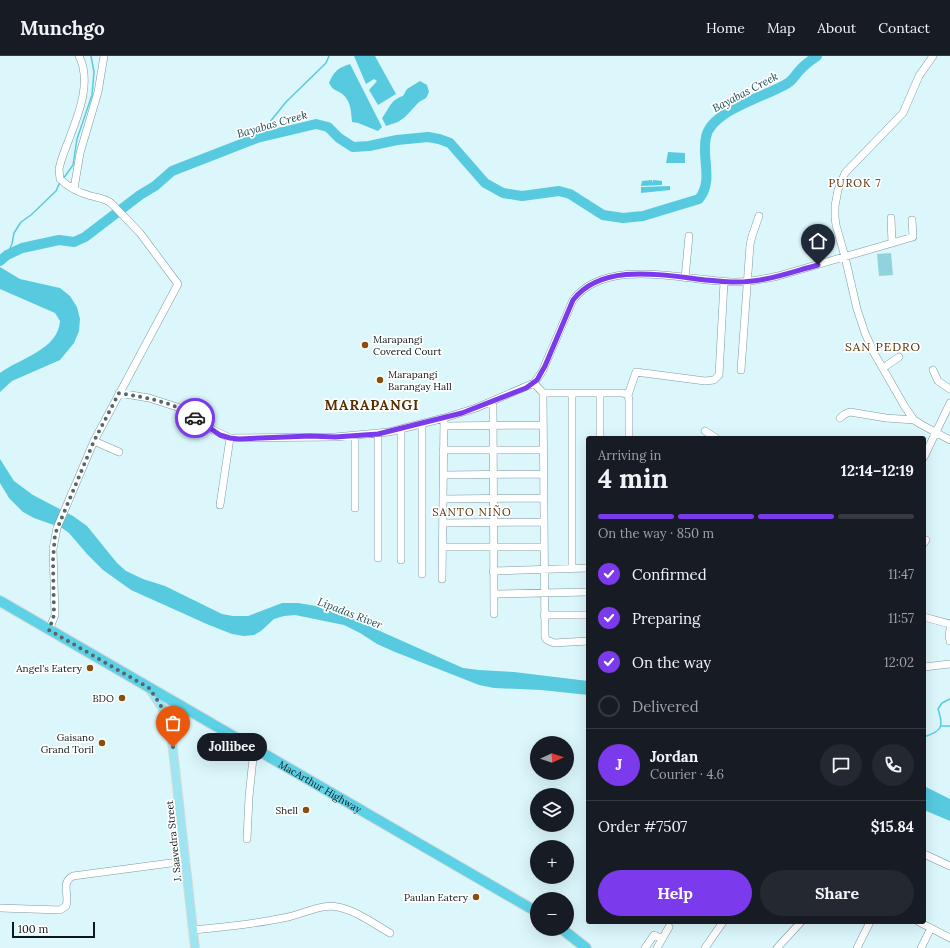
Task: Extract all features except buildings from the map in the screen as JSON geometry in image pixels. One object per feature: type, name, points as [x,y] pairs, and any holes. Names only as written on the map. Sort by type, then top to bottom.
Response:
[{"type":"highway","name":"MacArthur Highway","points":[[0,601],[530,908]]},
{"type":"highway","points":[[571,936],[586,948]]},
{"type":"main road","name":"J. Saavedra Street","points":[[149,688],[163,708],[171,732],[195,948]]},
{"type":"main road","points":[[171,732],[176,720],[191,712]]},
{"type":"street","points":[[49,630],[54,615],[53,549],[57,528],[94,441],[178,284],[147,241],[112,204],[107,200],[87,195],[62,181],[59,174],[61,162],[79,112],[84,90],[85,75],[83,64],[79,56]]},
{"type":"street","points":[[74,189],[80,153],[98,92],[104,56]]},
{"type":"street","points":[[933,56],[919,76],[903,113],[845,173],[840,183],[836,198],[835,217],[838,234],[868,342],[914,420],[950,440]]},
{"type":"street","points":[[741,370],[752,236],[759,216]]},
{"type":"street","points":[[891,218],[892,243]]},
{"type":"street","points":[[119,393],[161,401],[178,407],[217,432],[230,438],[355,436],[378,434],[401,429],[476,408],[493,402],[534,383],[542,372],[573,300],[585,288],[607,278],[621,275],[643,274],[724,282],[748,282],[778,276],[913,237],[912,220]]},
{"type":"street","points":[[684,278],[689,236]]},
{"type":"street","points":[[629,436],[628,395],[636,372],[705,381],[717,378],[719,375],[724,282]]},
{"type":"street","points":[[883,368],[899,356]]},
{"type":"street","points":[[933,370],[938,381],[950,389]]},
{"type":"street","points":[[534,383],[543,393],[544,632],[547,640],[554,643],[586,641]]},
{"type":"street","points":[[543,393],[624,393],[628,395]]},
{"type":"street","points":[[572,393],[572,568]]},
{"type":"street","points":[[600,393],[600,436]]},
{"type":"street","points":[[493,402],[494,614]]},
{"type":"street","points":[[926,452],[950,402]]},
{"type":"street","points":[[840,418],[844,414],[850,412],[902,420],[914,420]]},
{"type":"street","points":[[442,579],[444,418]]},
{"type":"street","points":[[422,424],[422,574]]},
{"type":"street","points":[[444,426],[543,425]]},
{"type":"street","points":[[401,429],[401,560]]},
{"type":"street","points":[[706,431],[713,436]]},
{"type":"street","points":[[378,434],[378,558]]},
{"type":"street","points":[[355,436],[355,508]]},
{"type":"street","points":[[220,506],[230,438]]},
{"type":"street","points":[[94,441],[119,452]]},
{"type":"street","points":[[443,450],[543,450]]},
{"type":"street","points":[[443,475],[543,474]]},
{"type":"street","points":[[443,499],[543,498]]},
{"type":"street","points":[[443,523],[544,522]]},
{"type":"street","points":[[443,547],[544,547]]},
{"type":"street","points":[[493,571],[586,568]]},
{"type":"street","points":[[494,594],[586,592]]},
{"type":"street","points":[[544,616],[586,615]]},
{"type":"street","points":[[926,618],[950,624]]},
{"type":"street","points":[[950,629],[950,640]]},
{"type":"street","points":[[926,667],[950,664]]},
{"type":"street","points":[[247,839],[249,797],[254,748]]},
{"type":"street","points":[[926,855],[950,866]]},
{"type":"street","points":[[0,908],[60,910],[66,906],[67,903],[66,881],[73,876],[186,862]]},
{"type":"street","points":[[193,930],[249,924],[289,917],[326,907],[337,906],[350,911],[390,933]]},
{"type":"street","points":[[705,948],[721,924]]},
{"type":"street","points":[[778,948],[799,924]]},
{"type":"street","points":[[857,948],[869,924]]},
{"type":"street","points":[[923,924],[950,938]]},
{"type":"street","points":[[656,948],[669,927]]},
{"type":"street","points":[[920,948],[931,928]]},
{"type":"street","points":[[645,948],[654,935],[662,939]]},
{"type":"shaded area","points":[[354,56],[375,56],[396,94],[378,105],[369,90],[377,81],[374,79],[366,84]]},
{"type":"shaded area","points":[[350,64],[382,127],[378,131],[352,122],[350,106],[347,99],[329,83],[337,70]]},
{"type":"shaded area","points":[[420,81],[427,85],[429,92],[426,98],[419,102],[405,117],[398,122],[386,126],[382,118],[391,105],[395,100],[403,96],[407,89]]},
{"type":"shaded area","points":[[668,152],[685,153],[685,163],[666,163]]},
{"type":"shaded area","points":[[652,180],[653,183],[653,180],[662,181],[662,185],[641,186],[642,181]]},
{"type":"shaded area","points":[[670,186],[670,190],[641,193],[641,187]]},
{"type":"shaded area","points":[[891,253],[893,275],[879,276],[877,254]]},
{"type":"shaded area","points":[[0,267],[20,279],[60,288],[70,296],[77,307],[80,319],[79,331],[74,343],[60,360],[12,381],[0,392],[0,373],[45,346],[53,339],[58,331],[60,321],[55,313],[0,289]]},
{"type":"shaded area","points":[[0,459],[14,481],[33,495],[73,516],[87,526],[117,563],[126,571],[143,579],[165,586],[222,614],[248,616],[282,603],[298,603],[316,606],[353,619],[463,668],[514,672],[586,681],[586,695],[541,690],[494,688],[479,685],[377,644],[344,625],[295,615],[274,619],[261,631],[254,635],[244,636],[232,634],[131,590],[103,570],[69,533],[62,528],[34,518],[23,512],[9,498],[0,483]]},
{"type":"shaded area","points":[[926,787],[950,799],[950,821],[926,811]]},
{"type":"waterway","points":[[63,179],[73,165],[77,139],[92,95],[94,72],[91,56]]},
{"type":"waterway","points":[[257,138],[286,102],[326,63],[329,56]]},
{"type":"waterway","name":"Bayabas Creek","points":[[0,261],[7,255],[22,248],[59,240],[74,242],[85,237],[140,195],[155,186],[172,171],[257,138],[316,124],[328,127],[339,138],[353,147],[428,137],[439,139],[450,143],[485,183],[503,193],[522,196],[559,191],[570,194],[603,215],[623,218],[643,216],[699,199],[706,184],[705,145],[706,137],[710,128],[718,119],[728,112],[788,83],[804,66],[817,56]]},
{"type":"waterway","points":[[7,255],[12,244],[14,233],[21,222],[31,215],[56,191],[60,182]]},
{"type":"waterway","points":[[926,736],[935,733],[940,728],[941,720],[938,709],[942,703],[950,699]]},
{"type":"waterway","points":[[942,726],[950,726]]},
{"type":"way so far","points":[[173,747],[171,732],[163,708],[149,688],[49,630],[53,621],[55,610],[53,549],[57,528],[94,441],[119,393],[149,398],[167,403],[178,407],[195,418]]},
{"type":"place","name":"Marapangi Covered Court","points":[[365,345]]},
{"type":"place","name":"Marapangi Barangay Hall","points":[[380,380]]},
{"type":"place","name":"Angel's Eatery","points":[[90,668]]},
{"type":"place","name":"BDO","points":[[122,698]]},
{"type":"place","name":"Gaisano Grand Toril","points":[[102,743]]},
{"type":"place","name":"Jollibee","points":[[173,747]]},
{"type":"place","name":"Shell","points":[[306,810]]},
{"type":"place","name":"Paulan Eatery","points":[[476,897]]},
{"type":"district","name":"PUROK 7","points":[[855,183]]},
{"type":"district","name":"SAN PEDRO","points":[[883,347]]},
{"type":"district","name":"MARAPANGI","points":[[372,405]]},
{"type":"district","name":"SANTO NIÑO","points":[[472,512]]},
{"type":"route","points":[[195,418],[220,435],[234,439],[310,436],[335,437],[389,432],[462,413],[526,388],[534,383],[540,377],[573,300],[585,288],[596,282],[607,278],[632,274],[724,282],[748,282],[758,281],[818,265]]},
{"type":"water label","name":"Lipadas River","points":[[350,613]]}]
